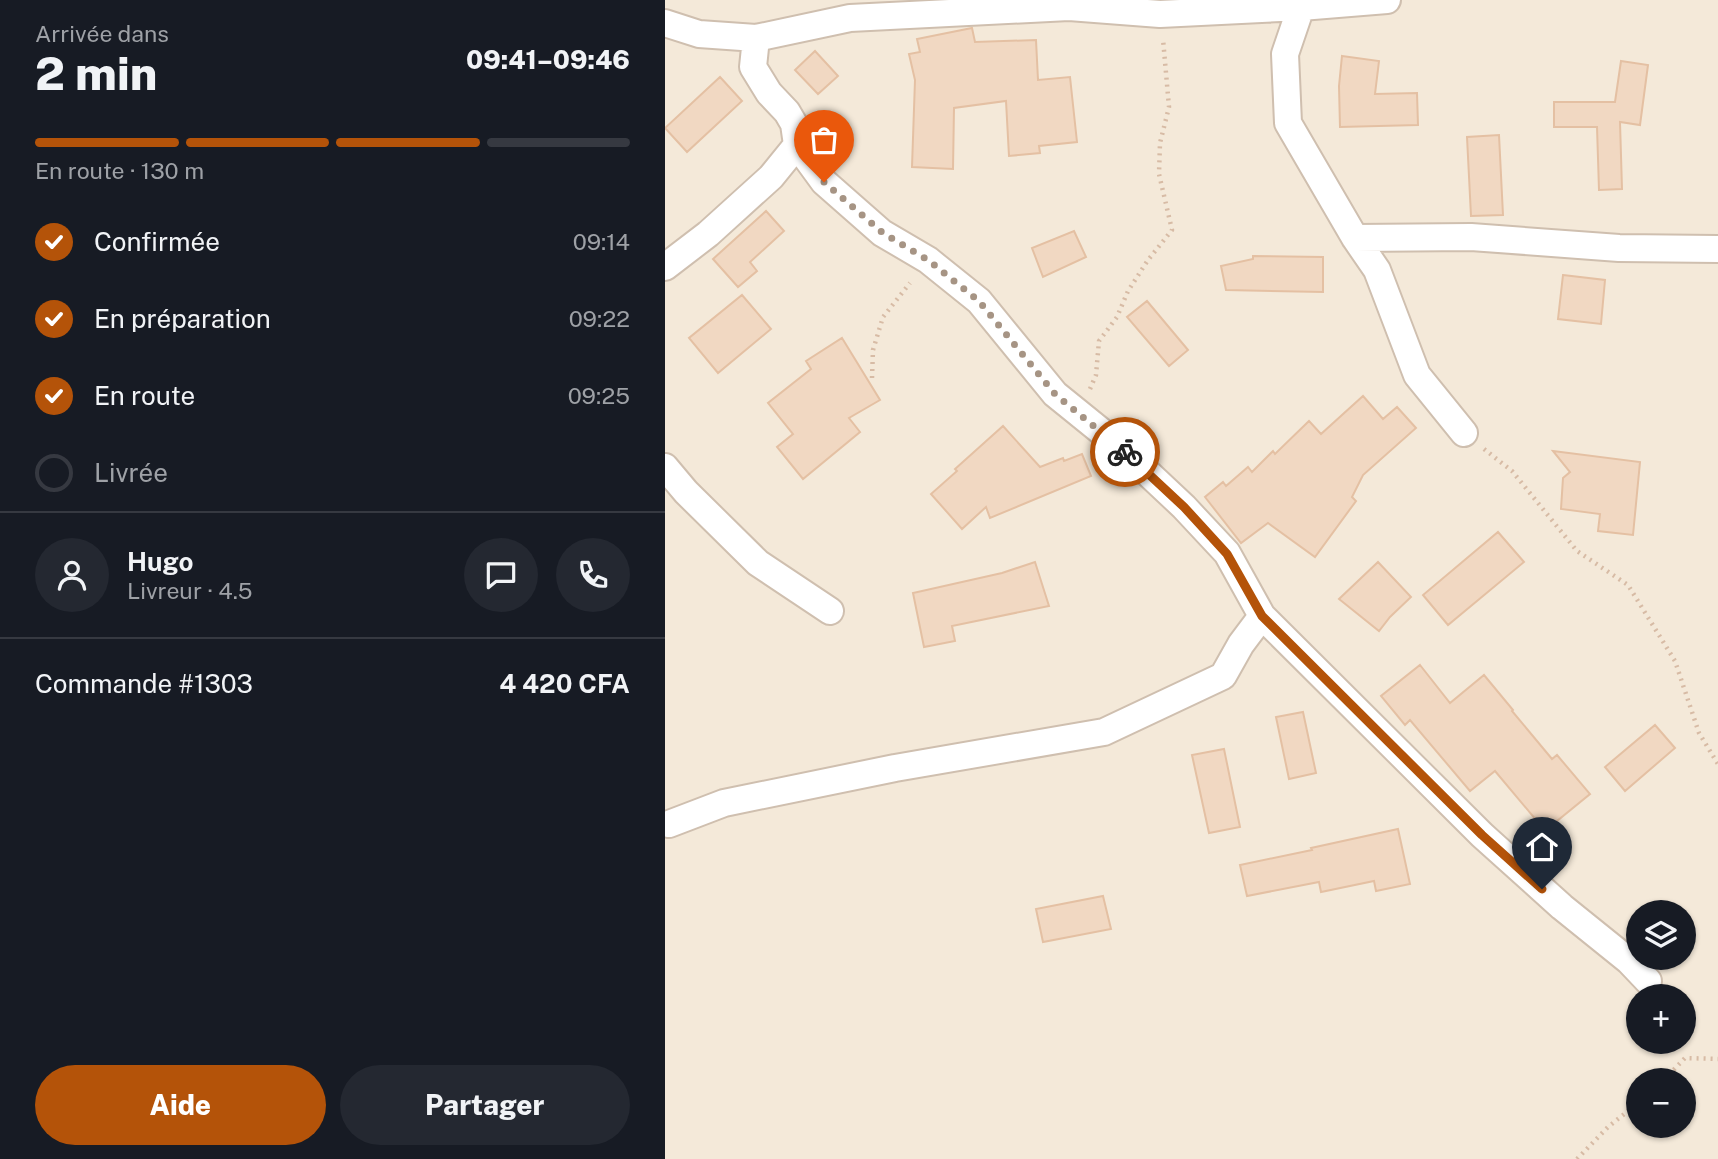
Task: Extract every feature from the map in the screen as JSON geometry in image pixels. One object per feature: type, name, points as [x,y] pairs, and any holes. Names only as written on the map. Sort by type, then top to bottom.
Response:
[{"type":"street","points":[[665,23],[699,34],[756,38],[850,18],[937,7],[1069,7],[1160,14],[1387,0]]},
{"type":"street","points":[[1301,7],[1285,54],[1288,123],[1355,238],[1377,270],[1417,375],[1464,433]]},
{"type":"street","points":[[756,38],[753,67],[769,93],[787,112],[794,124],[797,145],[824,182],[883,233],[928,260],[979,301],[1055,394],[1118,445],[1184,507],[1227,554],[1262,616],[1482,835],[1649,981]]},
{"type":"street","points":[[665,267],[708,234],[771,177],[797,145]]},
{"type":"street","points":[[1355,238],[1471,237],[1619,248],[1718,249]]},
{"type":"street","points":[[665,467],[686,492],[758,563],[830,611]]},
{"type":"street","points":[[669,824],[725,803],[895,768],[1104,732],[1223,676],[1241,644],[1262,616]]},
{"type":"path","points":[[1080,415],[1096,375],[1099,341],[1117,317],[1128,291],[1148,260],[1172,230],[1159,174],[1160,143],[1169,107],[1160,14]]},
{"type":"path","points":[[872,378],[873,350],[883,317],[903,290],[923,270],[928,260]]},
{"type":"path","points":[[1464,433],[1512,471],[1577,551],[1628,585],[1675,660],[1699,733],[1718,764]]},
{"type":"path","points":[[1675,1068],[1685,1058],[1718,1059]]},
{"type":"path","points":[[1577,1159],[1626,1113]]},
{"type":"shaded area","points":[[665,0],[1718,0],[1718,1159],[665,1159]]},
{"type":"building","points":[[972,28],[975,42],[1036,40],[1038,80],[1070,77],[1077,142],[1039,146],[1040,153],[1009,156],[1006,101],[954,108],[953,169],[912,167],[915,80],[909,54],[920,52],[917,39]]},
{"type":"building","points":[[815,51],[838,76],[818,94],[795,70]]},
{"type":"building","points":[[1342,56],[1379,61],[1375,94],[1417,93],[1418,125],[1340,127],[1339,86]]},
{"type":"building","points":[[1621,61],[1648,65],[1640,125],[1620,122],[1622,189],[1599,190],[1597,127],[1554,127],[1554,102],[1615,102]]},
{"type":"building","points":[[720,77],[742,101],[687,152],[665,128]]},
{"type":"building","points":[[1499,135],[1503,215],[1471,216],[1467,137]]},
{"type":"building","points":[[766,211],[784,231],[750,262],[757,271],[738,287],[713,259]]},
{"type":"building","points":[[1074,231],[1086,257],[1043,277],[1032,248]]},
{"type":"building","points":[[1253,256],[1323,257],[1323,292],[1226,290],[1221,266],[1253,259]]},
{"type":"building","points":[[1563,275],[1605,280],[1601,324],[1558,319]]},
{"type":"building","points":[[742,295],[771,329],[718,373],[689,338]]},
{"type":"building","points":[[1147,301],[1188,350],[1169,366],[1127,317]]},
{"type":"building","points":[[842,338],[880,400],[849,418],[860,432],[803,479],[777,447],[793,434],[768,403],[811,369],[806,361]]},
{"type":"building","points":[[1363,396],[1383,419],[1397,407],[1416,428],[1363,475],[1352,497],[1356,501],[1315,557],[1268,523],[1241,543],[1205,497],[1223,482],[1226,486],[1248,467],[1252,472],[1309,421],[1321,434]]},
{"type":"building","points":[[1003,426],[1040,467],[1082,454],[1091,476],[990,518],[986,507],[962,529],[931,494]]},
{"type":"building","points":[[1553,451],[1640,462],[1633,535],[1598,531],[1600,514],[1561,509],[1563,478],[1570,472]]},
{"type":"building","points":[[1498,532],[1524,562],[1448,625],[1423,595]]},
{"type":"building","points":[[1035,562],[1049,606],[952,626],[955,641],[924,647],[913,593],[1002,573]]},
{"type":"building","points":[[1378,562],[1411,597],[1379,631],[1339,599]]},
{"type":"building","points":[[1420,665],[1450,703],[1484,675],[1552,759],[1557,755],[1590,794],[1552,825],[1549,821],[1542,827],[1495,771],[1470,791],[1410,720],[1405,725],[1381,696]]},
{"type":"building","points":[[1303,712],[1316,773],[1289,779],[1276,717]]},
{"type":"building","points":[[1655,725],[1675,748],[1625,791],[1605,767]]},
{"type":"building","points":[[1224,749],[1240,827],[1209,833],[1192,755]]},
{"type":"building","points":[[1398,829],[1410,884],[1376,891],[1374,881],[1321,892],[1319,882],[1247,896],[1240,865]]},
{"type":"building","points":[[1103,896],[1111,929],[1043,942],[1036,909]]},
{"type":"way so far","points":[[824,182],[883,233],[928,260],[979,301],[1055,394],[1125,452]]},
{"type":"route","points":[[1125,452],[1184,507],[1227,554],[1262,616],[1482,835],[1542,889]]}]
